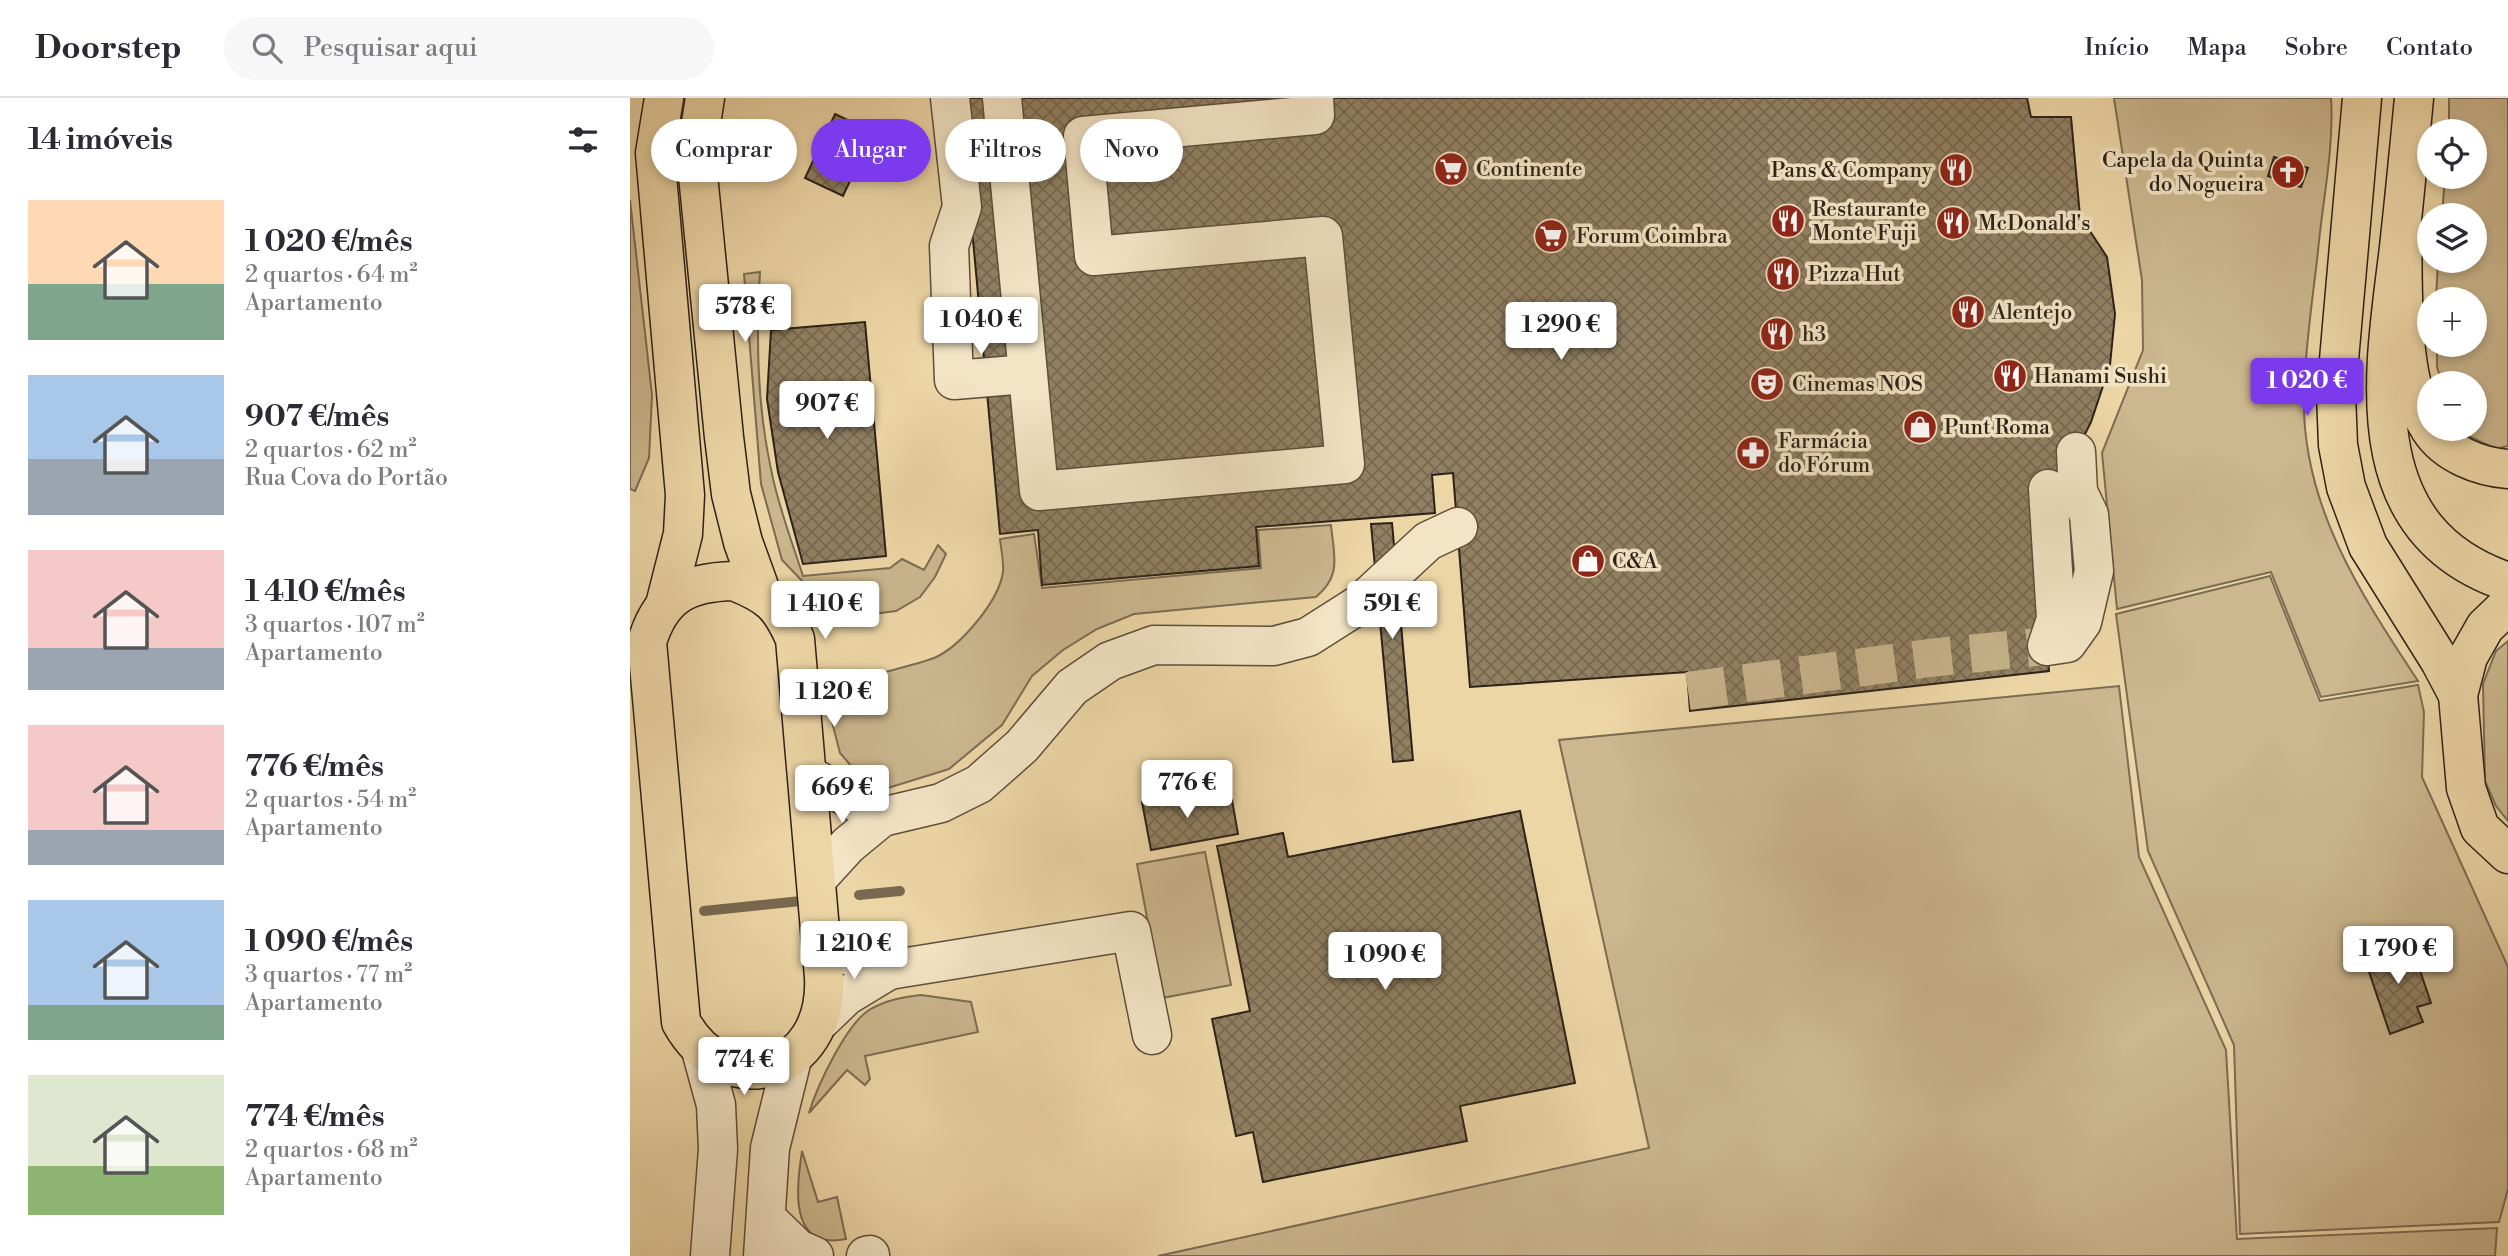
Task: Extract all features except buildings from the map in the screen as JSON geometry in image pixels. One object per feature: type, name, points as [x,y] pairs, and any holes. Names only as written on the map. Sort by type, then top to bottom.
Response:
[{"type":"main road","points":[[664,98],[655,153],[685,495],[683,534],[665,605]]},
{"type":"main road","points":[[705,98],[696,155],[724,437],[731,495],[743,542],[761,592]]},
{"type":"main road","points":[[2362,98],[2336,394],[2338,445],[2346,487],[2368,546],[2441,660],[2458,695]]},
{"type":"main road","points":[[2414,98],[2385,360],[2386,421],[2392,460],[2410,506],[2431,537],[2454,556],[2486,575],[2508,582]]},
{"type":"main road","points":[[2402,225],[2409,376],[2417,407]]},
{"type":"main road","points":[[2444,441],[2462,456],[2487,467],[2508,469]]},
{"type":"main road","points":[[734,581],[761,592],[783,612],[795,639],[817,879],[825,1001],[814,1035],[792,1059],[780,1065],[745,1067],[722,1063],[701,1050],[681,1022],[677,1006],[647,642],[653,622],[677,593],[704,582],[734,581]]},
{"type":"main road","points":[[2508,605],[2485,627],[2468,657],[2458,695],[2466,788],[2480,828],[2508,854]]},
{"type":"street","points":[[950,98],[962,207],[949,246],[950,339],[954,380],[1028,374]]},
{"type":"street","points":[[1002,98],[1039,491],[1345,464],[1323,236],[1094,256],[1083,136],[1315,115],[1314,98]]},
{"type":"street","points":[[2063,491],[2089,515],[2094,571],[2082,622],[2067,643],[2047,646],[2056,619],[2063,491],[2076,453]]},
{"type":"street","points":[[817,879],[848,845],[882,817],[941,803],[979,784],[1022,746],[1072,687],[1110,661],[1154,645],[1274,646],[1308,637],[1360,604],[1428,541],[1458,527]]},
{"type":"street","points":[[808,775],[882,817]]},
{"type":"street","points":[[821,1020],[845,996],[889,970],[1131,931],[1152,1035]]},
{"type":"street","points":[[821,937],[835,948],[868,965],[889,970]]},
{"type":"street","points":[[701,1050],[716,1105],[718,1149],[710,1256]]},
{"type":"street","points":[[792,1059],[770,1148],[765,1238],[814,1256]]},
{"type":"shaded area","points":[[2114,98],[2331,98],[2330,152],[2306,357],[2306,435],[2312,473],[2338,546],[2375,615],[2418,681],[2321,697],[2271,572],[2117,609],[2102,453],[2143,350],[2142,280]]},
{"type":"shaded area","points":[[2449,98],[2508,98],[2508,446],[2496,449],[2479,441],[2487,441],[2487,371],[2438,371],[2437,367],[2437,357],[2487,357],[2487,287],[2437,287],[2437,273],[2487,273],[2487,203],[2443,203],[2444,189],[2487,189],[2487,119],[2449,119]]},
{"type":"shaded area","points":[[630,200],[652,395],[649,458],[635,491],[630,489]]},
{"type":"shaded area","points":[[760,272],[758,348],[763,424],[775,487],[803,576],[890,568],[902,559],[924,570],[938,545],[946,554],[935,577],[920,597],[896,611],[849,617],[832,612],[782,560],[761,484],[744,274]]},
{"type":"shaded area","points":[[1331,525],[1333,573],[1330,581],[1316,597],[1134,614],[1097,629],[1063,650],[1032,676],[1002,725],[949,769],[888,788],[865,782],[840,753],[831,718],[840,686],[934,658],[966,634],[986,609],[1000,584],[1003,568],[1000,539],[1034,534],[1042,588],[1261,568],[1258,530]]},
{"type":"shaded area","points":[[2270,576],[2320,701],[2418,685],[2424,712],[2422,777],[2508,967],[2508,1189],[2499,1222],[2240,1234],[2234,1045],[2148,851],[2116,614]]},
{"type":"shaded area","points":[[2508,641],[2508,821],[2496,806],[2485,781],[2483,684],[2496,651]]},
{"type":"shaded area","points":[[2119,686],[2139,857],[2226,1050],[2237,1239],[2497,1228],[2495,1256],[1158,1256],[1649,1148],[1559,740]]},
{"type":"shaded area","points":[[1205,852],[1231,985],[1162,998],[1137,864]]},
{"type":"shaded area","points":[[921,995],[971,1002],[978,1032],[865,1056],[870,1079],[865,1085],[847,1070],[809,1113],[833,1057],[860,1018],[882,1004]]},
{"type":"shaded area","points":[[802,1151],[818,1202],[837,1197],[846,1239],[827,1240],[814,1235],[805,1225],[798,1197]]},
{"type":"waterway","points":[[859,895],[900,891]]},
{"type":"waterway","points":[[704,911],[801,901]]},
{"type":"tunnel","points":[[1688,691],[1929,658],[2047,646]]},
{"type":"place","name":"Continente","points":[[1451,169]]},
{"type":"place","name":"Pans & Company","points":[[1956,170]]},
{"type":"place","name":"Capela da Quinta do Nogueira","points":[[2288,172]]},
{"type":"place","name":"Restaurante Monte Fuji","points":[[1788,221]]},
{"type":"place","name":"McDonald's","points":[[1953,223]]},
{"type":"place","name":"Forum Coimbra","points":[[1551,236]]},
{"type":"place","name":"Pizza Hut","points":[[1783,274]]},
{"type":"place","name":"Alentejo","points":[[1968,312]]},
{"type":"place","name":"h3","points":[[1777,334]]},
{"type":"place","name":"Hanami Sushi","points":[[2010,376]]},
{"type":"place","name":"Cinemas NOS","points":[[1767,384]]},
{"type":"place","name":"Punt Roma","points":[[1920,427]]},
{"type":"place","name":"Farmácia do Fórum","points":[[1753,453]]},
{"type":"place","name":"C&A","points":[[1588,561]]}]
